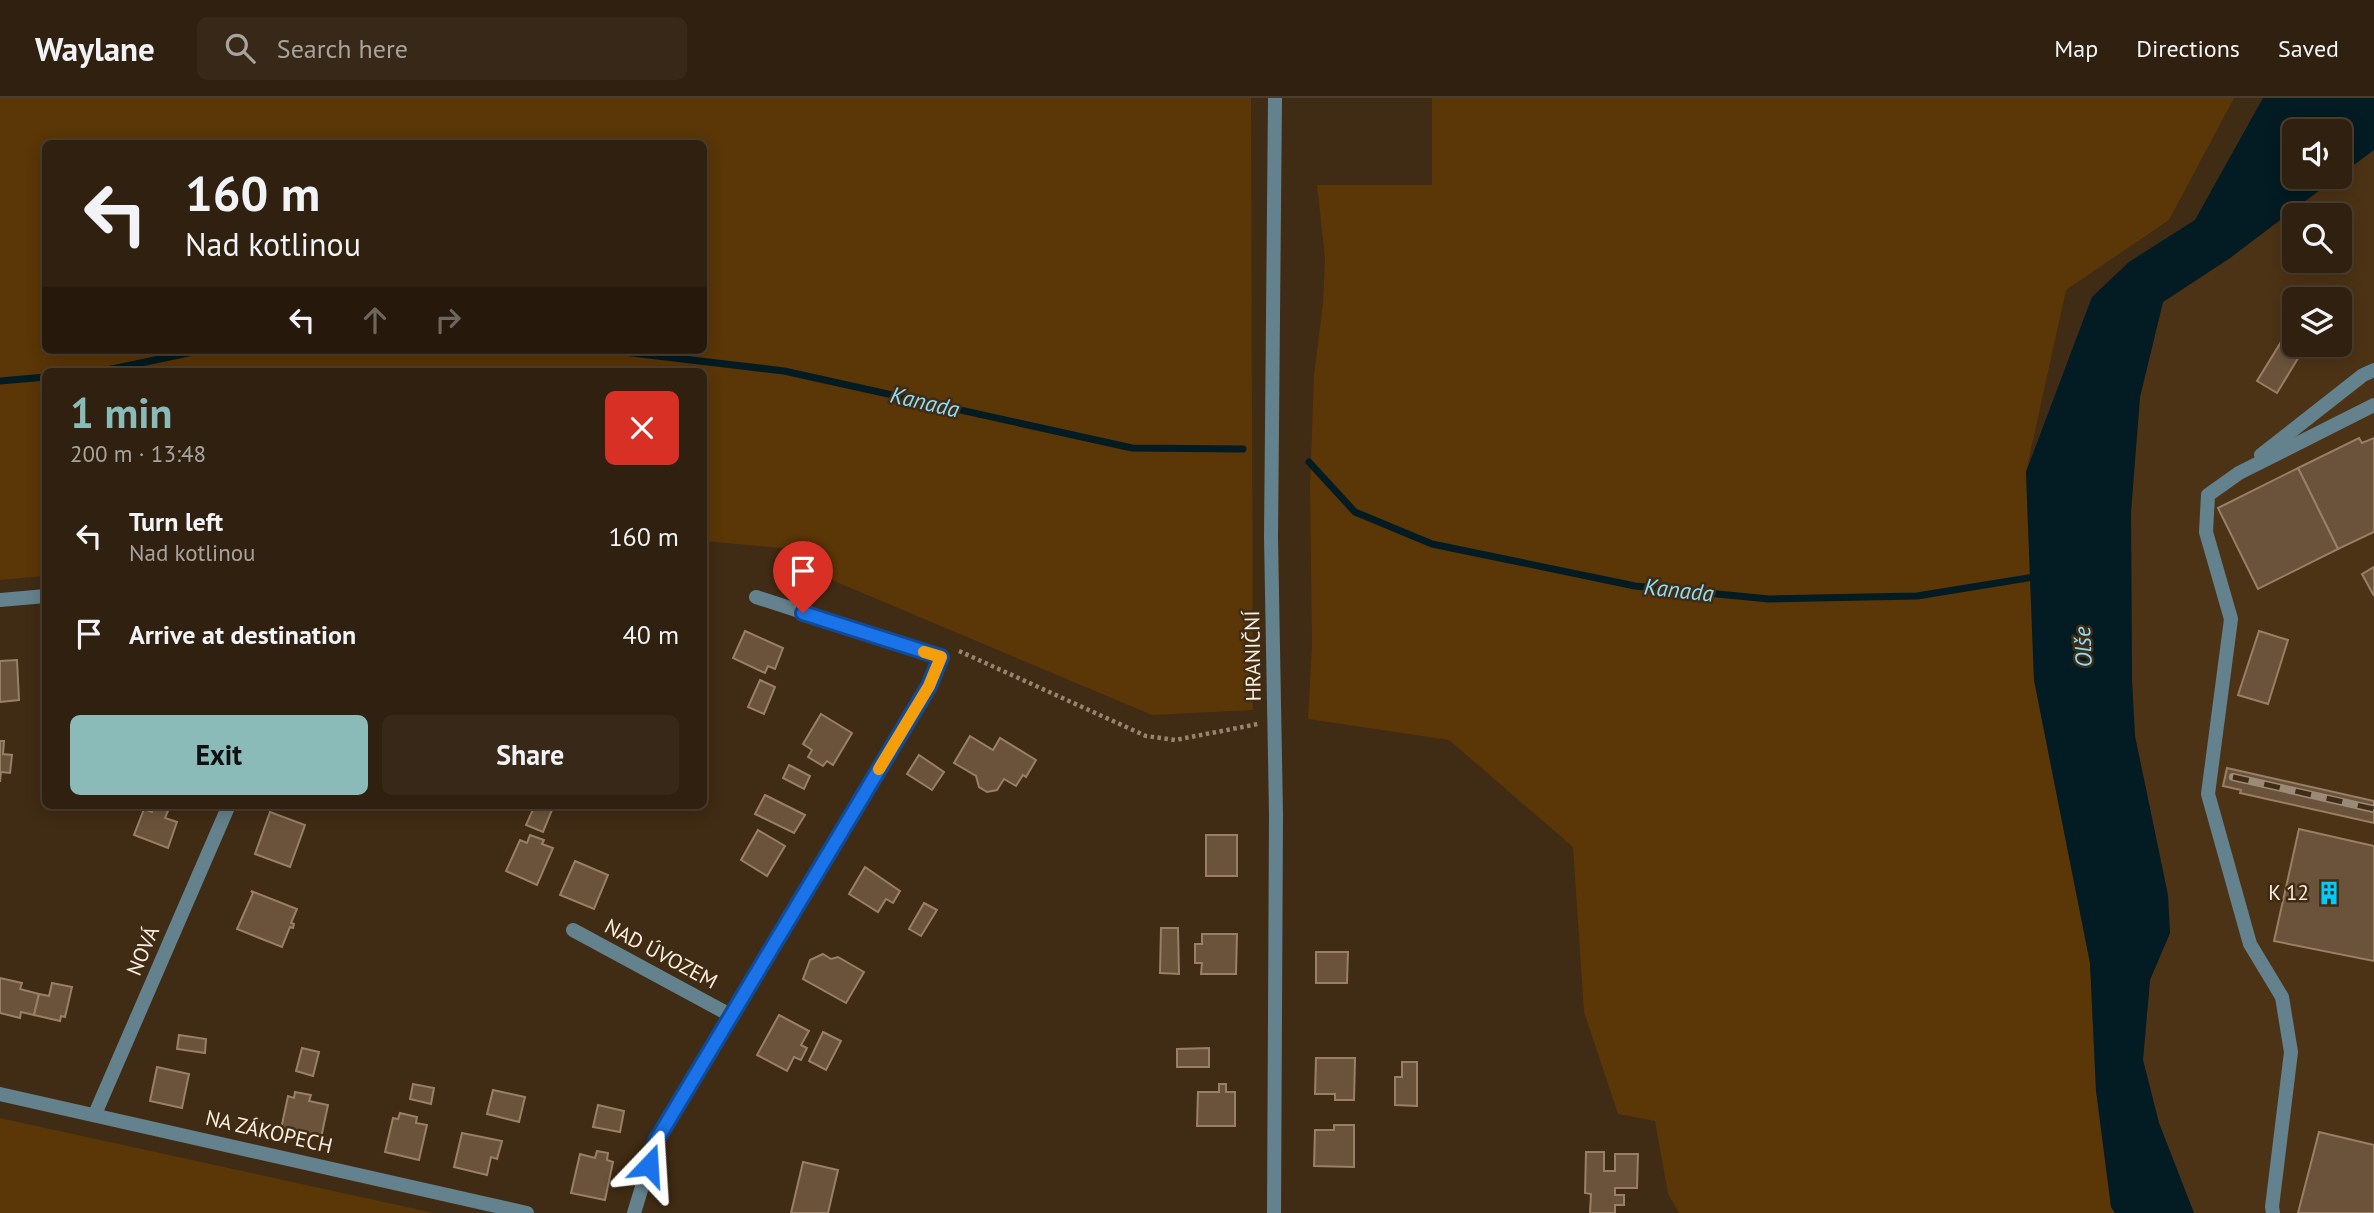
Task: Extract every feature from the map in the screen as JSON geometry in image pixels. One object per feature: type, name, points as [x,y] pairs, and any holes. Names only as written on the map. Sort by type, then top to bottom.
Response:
[{"type":"street","name":"HRANIČNÍ","points":[[1274,1213],[1275,721],[1271,537],[1275,98]]},
{"type":"street","points":[[2273,1213],[2291,1052],[2282,997],[2250,944],[2208,794],[2231,619],[2206,532],[2208,495],[2362,375],[2374,370]]},
{"type":"street","points":[[2239,473],[2374,405]]},
{"type":"street","points":[[0,600],[42,596]]},
{"type":"street","points":[[756,597],[941,657]]},
{"type":"street","name":"NAD ÚVOZEM","points":[[634,1213],[656,1141],[929,686],[941,657]]},
{"type":"street","name":"NOVÁ","points":[[95,1114],[227,809]]},
{"type":"street","name":"NAD ÚVOZEM","points":[[573,930],[730,1015]]},
{"type":"street","name":"NA ZÁKOPECH","points":[[0,1094],[527,1213]]},
{"type":"path","points":[[941,657],[960,650],[1146,736],[1175,740],[1275,721]]},
{"type":"shaded area","points":[[0,98],[1251,98],[1253,710],[1152,715],[834,581],[812,551],[707,541],[707,368],[42,368],[42,576],[0,580]]},
{"type":"shaded area","points":[[1432,98],[2234,98],[2169,220],[2066,290],[2026,472],[2034,680],[2090,963],[2096,1090],[2111,1207],[2115,1213],[1679,1213],[1668,1194],[1655,1121],[1618,1114],[1584,1012],[1573,847],[1449,740],[1308,719],[1312,644],[1310,486],[1314,375],[1323,303],[1325,258],[1317,185],[1432,185]]},
{"type":"shaded area","points":[[2374,150],[2374,1213],[2194,1213],[2159,1123],[2143,1060],[2150,980],[2170,933],[2168,895],[2135,736],[2131,512],[2140,397],[2163,302],[2230,258],[2282,219],[2282,273],[2352,273],[2352,203],[2303,203],[2322,189],[2352,189],[2352,166]]},
{"type":"shaded area","points":[[0,1118],[434,1213],[0,1213]]},
{"type":"water","name":"Olše","points":[[2263,98],[2374,98],[2374,150],[2352,166],[2352,119],[2282,119],[2282,189],[2321,189],[2303,203],[2282,203],[2282,219],[2230,258],[2163,302],[2140,397],[2131,512],[2135,736],[2168,895],[2170,933],[2150,980],[2143,1060],[2159,1123],[2194,1213],[2115,1213],[2111,1207],[2096,1090],[2090,963],[2034,680],[2026,472],[2092,297],[2129,262],[2195,220]]},
{"type":"building","points":[[2282,340],[2282,357],[2299,357],[2277,393],[2257,381]]},
{"type":"building","points":[[2359,438],[2362,443],[2374,438],[2374,532],[2338,549],[2298,468]]},
{"type":"building","points":[[2298,468],[2338,549],[2258,589],[2218,508]]},
{"type":"building","points":[[2374,567],[2374,596],[2362,574]]},
{"type":"building","points":[[745,631],[783,648],[775,669],[768,666],[765,673],[733,658]]},
{"type":"building","points":[[2259,631],[2288,640],[2268,704],[2238,695]]},
{"type":"building","points":[[17,660],[19,700],[0,702],[0,661]]},
{"type":"building","points":[[760,680],[775,687],[764,714],[748,707]]},
{"type":"building","points":[[821,714],[852,733],[833,765],[827,761],[823,766],[808,757],[812,750],[803,744]]},
{"type":"building","points":[[970,736],[993,750],[1000,738],[1036,760],[1026,777],[1023,775],[1016,786],[1004,779],[997,790],[987,792],[979,787],[976,776],[954,763]]},
{"type":"building","points":[[0,741],[4,741],[3,754],[12,755],[10,773],[1,772],[0,782]]},
{"type":"building","points":[[919,755],[944,772],[932,790],[907,774]]},
{"type":"building","points":[[789,765],[810,776],[804,789],[783,778]]},
{"type":"building","points":[[2227,768],[2374,801],[2374,823],[2240,793],[2241,790],[2223,786]]},
{"type":"building","points":[[765,795],[805,815],[794,833],[755,814]]},
{"type":"building","points":[[144,809],[152,812],[153,809],[163,809],[168,811],[165,818],[177,822],[168,848],[134,835]]},
{"type":"building","points":[[533,809],[552,809],[543,832],[526,825]]},
{"type":"building","points":[[270,812],[305,825],[290,867],[255,854]]},
{"type":"building","name":"K 12","points":[[2299,829],[2374,846],[2374,961],[2274,941]]},
{"type":"building","points":[[758,830],[785,846],[767,876],[741,860]]},
{"type":"building","points":[[530,835],[544,840],[542,844],[553,848],[537,885],[506,871],[520,840],[527,843]]},
{"type":"building","points":[[1206,835],[1237,835],[1237,876],[1206,876]]},
{"type":"building","points":[[575,861],[608,875],[594,909],[560,895]]},
{"type":"building","points":[[865,867],[900,891],[893,903],[886,899],[878,912],[849,894]]},
{"type":"building","points":[[251,891],[297,909],[291,923],[294,924],[293,928],[290,927],[282,947],[237,929],[253,893]]},
{"type":"building","points":[[924,903],[937,910],[921,936],[909,929]]},
{"type":"building","points":[[1161,928],[1178,928],[1179,974],[1160,973]]},
{"type":"building","points":[[1202,934],[1237,934],[1236,974],[1201,974],[1202,963],[1195,963],[1195,944],[1202,944]]},
{"type":"building","points":[[1316,952],[1348,952],[1347,983],[1316,983]]},
{"type":"building","points":[[823,954],[831,959],[838,957],[864,972],[846,1003],[803,979],[810,960]]},
{"type":"building","points":[[0,978],[22,983],[20,989],[39,994],[34,1015],[21,1012],[20,1018],[0,1013]]},
{"type":"building","points":[[52,983],[72,987],[65,1017],[61,1016],[60,1021],[34,1015],[39,994],[49,996]]},
{"type":"building","points":[[779,1015],[809,1031],[801,1045],[807,1048],[801,1060],[794,1057],[787,1071],[757,1055]]},
{"type":"building","points":[[823,1032],[841,1041],[826,1070],[809,1061]]},
{"type":"building","points":[[179,1035],[206,1039],[205,1053],[177,1049]]},
{"type":"building","points":[[302,1048],[319,1052],[313,1076],[296,1071]]},
{"type":"building","points":[[1209,1048],[1209,1067],[1177,1067],[1177,1049]]},
{"type":"building","points":[[1316,1058],[1355,1058],[1354,1100],[1335,1100],[1335,1094],[1315,1094]]},
{"type":"building","points":[[1402,1062],[1417,1062],[1417,1106],[1395,1105],[1395,1077],[1402,1077]]},
{"type":"building","points":[[157,1067],[189,1074],[182,1108],[150,1101]]},
{"type":"building","points":[[413,1084],[434,1088],[431,1104],[410,1099]]},
{"type":"building","points":[[1219,1084],[1226,1084],[1226,1092],[1235,1092],[1235,1126],[1197,1126],[1198,1092],[1219,1092]]},
{"type":"building","points":[[493,1090],[525,1097],[519,1122],[487,1114]]},
{"type":"building","points":[[295,1092],[311,1095],[309,1101],[328,1105],[321,1138],[281,1129],[288,1096],[294,1098]]},
{"type":"building","points":[[598,1105],[624,1111],[620,1132],[593,1127]]},
{"type":"building","points":[[400,1113],[417,1117],[416,1123],[427,1125],[419,1160],[385,1152],[393,1118],[398,1119]]},
{"type":"building","points":[[1334,1125],[1354,1125],[1354,1167],[1314,1166],[1315,1130],[1334,1130]]},
{"type":"building","points":[[2319,1132],[2374,1145],[2374,1213],[2298,1213]]},
{"type":"building","points":[[462,1133],[502,1141],[497,1159],[491,1157],[487,1175],[454,1167]]},
{"type":"building","points":[[597,1151],[608,1153],[607,1160],[613,1162],[605,1200],[571,1193],[580,1154],[595,1158]]},
{"type":"building","points":[[1586,1152],[1604,1152],[1604,1171],[1615,1171],[1615,1154],[1638,1154],[1637,1188],[1615,1188],[1615,1195],[1624,1195],[1624,1205],[1615,1205],[1615,1213],[1590,1213],[1591,1194],[1585,1193]]},
{"type":"building","points":[[803,1162],[838,1170],[828,1213],[791,1213]]},
{"type":"waterway","name":"Kanada","points":[[116,368],[184,354]]},
{"type":"waterway","name":"Kanada","points":[[641,354],[784,371],[1132,448],[1243,449]]},
{"type":"waterway","name":"Kanada","points":[[0,381],[42,377]]},
{"type":"waterway","name":"Kanada","points":[[1309,462],[1355,512],[1432,544],[1635,586],[1769,599],[1917,596],[2040,576]]},
{"type":"railway","points":[[2233,777],[2374,809]]},
{"type":"slow traffic","points":[[879,769],[929,686],[941,657],[924,652]]},
{"type":"place","name":"K 12","points":[[2329,893]]},
{"type":"route","points":[[649,1165],[656,1141],[929,686],[941,657],[803,613]]}]
